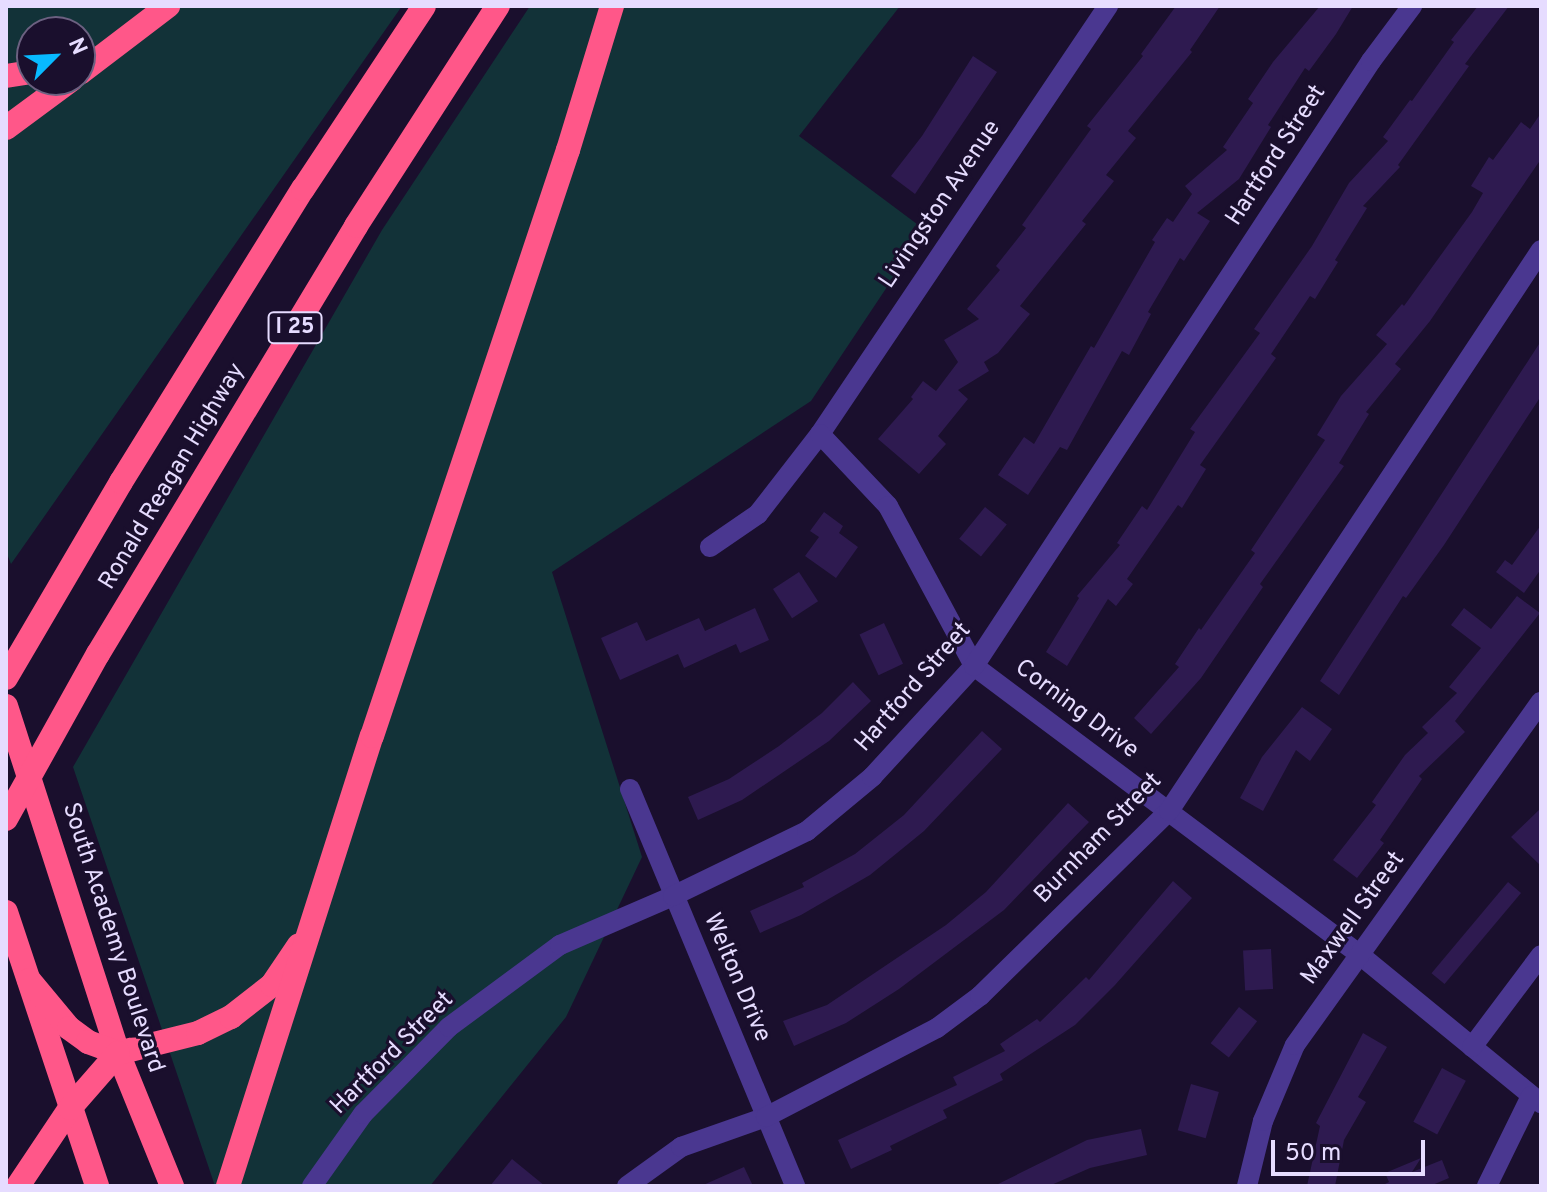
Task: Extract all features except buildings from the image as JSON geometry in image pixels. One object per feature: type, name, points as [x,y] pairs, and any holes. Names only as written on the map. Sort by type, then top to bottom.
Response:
[{"type":"highway","points":[[96,61],[168,6]]},
{"type":"highway","name":"Ronald Reagan Highway","points":[[6,678],[303,189],[424,6]]},
{"type":"highway","name":"Ronald Reagan Highway","points":[[6,819],[98,654],[356,226],[498,6]]},
{"type":"highway","points":[[228,1186],[309,930],[568,150],[612,6]]},
{"type":"highway","points":[[96,50],[123,41]]},
{"type":"highway","points":[[6,128],[49,96]]},
{"type":"highway","name":"South Academy Boulevard","points":[[6,706],[118,1053],[172,1186]]},
{"type":"highway","points":[[6,912],[97,1186]]},
{"type":"highway","points":[[29,980],[69,1028],[88,1042],[118,1053],[198,1033],[231,1017],[272,985],[309,930]]},
{"type":"highway","points":[[18,1186],[70,1108],[118,1053]]},
{"type":"street","name":"Livingston Avenue","points":[[820,434],[1108,6]]},
{"type":"street","name":"Hartford Street","points":[[312,1186],[363,1114],[449,1027],[560,945],[673,896],[807,831],[872,777],[974,666],[1371,61],[1412,6]]},
{"type":"street","name":"Burnham Street","points":[[627,1186],[681,1147],[766,1117],[937,1028],[980,996],[1169,811],[1541,250]]},
{"type":"street","points":[[710,547],[758,514],[820,434]]},
{"type":"street","name":"Corning Drive","points":[[820,434],[888,506],[974,666],[1360,955],[1536,1100]]},
{"type":"street","name":"Maxwell Street","points":[[1247,1186],[1263,1121],[1295,1045],[1541,702]]},
{"type":"street","name":"Welton Drive","points":[[630,789],[795,1186]]},
{"type":"street","points":[[1472,1047],[1541,955]]},
{"type":"street","points":[[1487,1186],[1536,1100]]},
{"type":"green space","points":[[6,6],[402,6],[11,564],[6,551]]},
{"type":"green space","points":[[530,6],[900,6],[799,136],[925,230],[811,401],[552,572],[642,857],[566,1017],[430,1186],[215,1186],[73,767],[382,230]]}]
